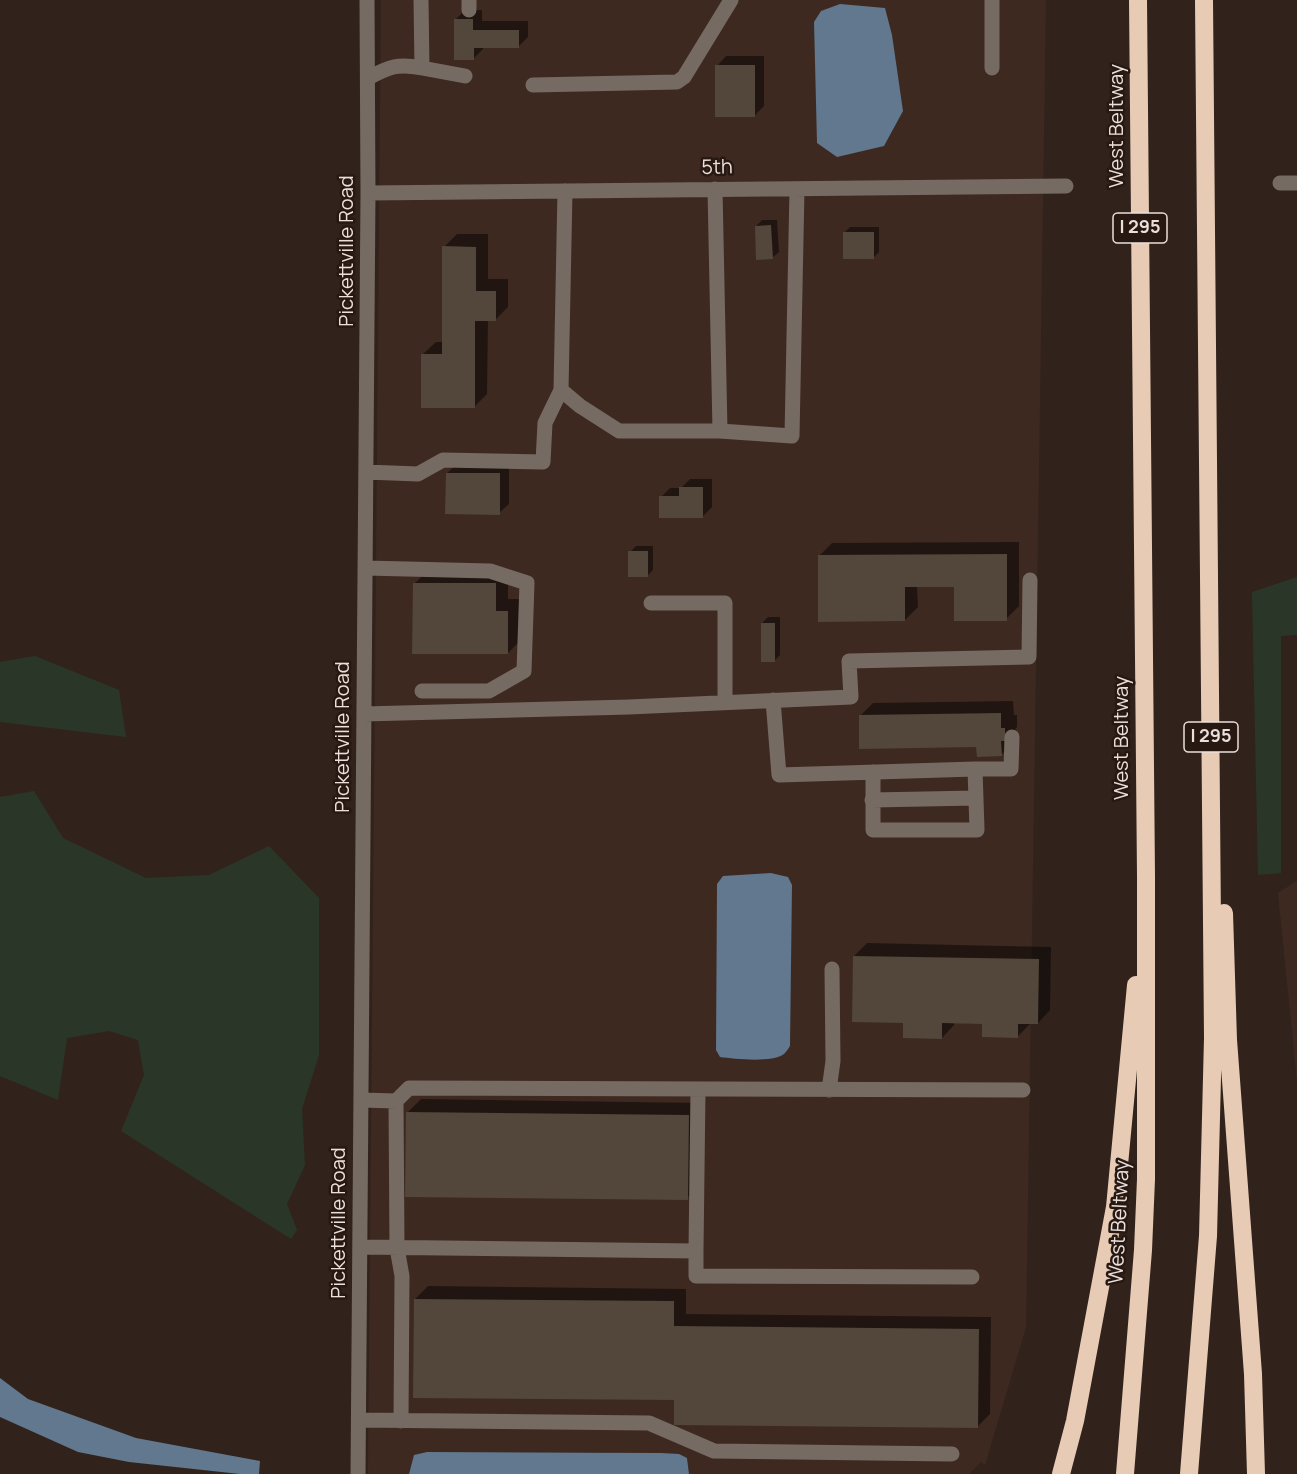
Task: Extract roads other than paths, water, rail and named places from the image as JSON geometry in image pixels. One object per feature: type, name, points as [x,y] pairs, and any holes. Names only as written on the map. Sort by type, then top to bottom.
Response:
[{"type":"highway","name":"West Beltway","points":[[1125,1474],[1140,1298],[1146,1179],[1146,876],[1138,0]]},
{"type":"highway","name":"I 295","points":[[1189,1474],[1208,1236],[1213,1038],[1204,0]]},
{"type":"highway","points":[[1212,824],[1224,897],[1228,1040],[1252,1364],[1256,1474]]},
{"type":"highway","points":[[1061,1474],[1075,1421],[1115,1207],[1146,876]]},
{"type":"street","name":"Pickettville Road","points":[[358,1474],[368,193],[367,0]]},
{"type":"street","points":[[422,0],[422,68]]},
{"type":"street","points":[[533,85],[677,82],[684,77],[731,0]]},
{"type":"street","points":[[992,0],[992,68]]},
{"type":"street","points":[[368,78],[388,67],[403,64],[465,76]]},
{"type":"street","points":[[1280,183],[1297,183]]},
{"type":"street","name":"5th","points":[[368,193],[1066,186]]},
{"type":"street","points":[[715,189],[720,431]]},
{"type":"street","points":[[561,390],[580,406],[619,431],[720,431],[792,436],[797,189]]},
{"type":"street","points":[[366,472],[418,474],[443,460],[543,462],[545,423],[561,390],[565,191]]},
{"type":"street","points":[[365,568],[490,571],[527,584],[525,672],[489,691],[422,691]]},
{"type":"street","points":[[364,714],[629,707],[851,697],[849,661],[1029,657],[1030,580]]},
{"type":"street","points":[[651,603],[725,603],[725,702]]},
{"type":"street","points":[[773,700],[778,775],[1011,769],[1012,737]]},
{"type":"street","points":[[873,772],[873,830],[977,830],[975,769]]},
{"type":"street","points":[[872,800],[976,798]]},
{"type":"street","points":[[829,1090],[833,1061],[832,969]]},
{"type":"street","points":[[401,1421],[402,1276],[397,1248],[396,1101],[409,1088],[1023,1090]]},
{"type":"street","points":[[698,1090],[696,1276],[972,1277]]},
{"type":"street","points":[[361,1100],[396,1101]]},
{"type":"street","points":[[360,1247],[696,1251]]},
{"type":"street","points":[[359,1420],[649,1423],[714,1451],[952,1455]]},
{"type":"water","points":[[840,4],[885,8],[892,35],[903,111],[884,146],[837,157],[817,143],[814,22],[821,11]]},
{"type":"water","points":[[771,873],[788,877],[792,885],[790,1046],[784,1054],[771,1059],[720,1057],[716,1050],[717,884],[723,876]]},
{"type":"water","points":[[0,1378],[28,1399],[136,1438],[260,1461],[259,1474],[129,1462],[78,1452],[0,1417]]},
{"type":"water","points":[[427,1452],[679,1454],[687,1458],[689,1474],[409,1474],[414,1455]]}]
